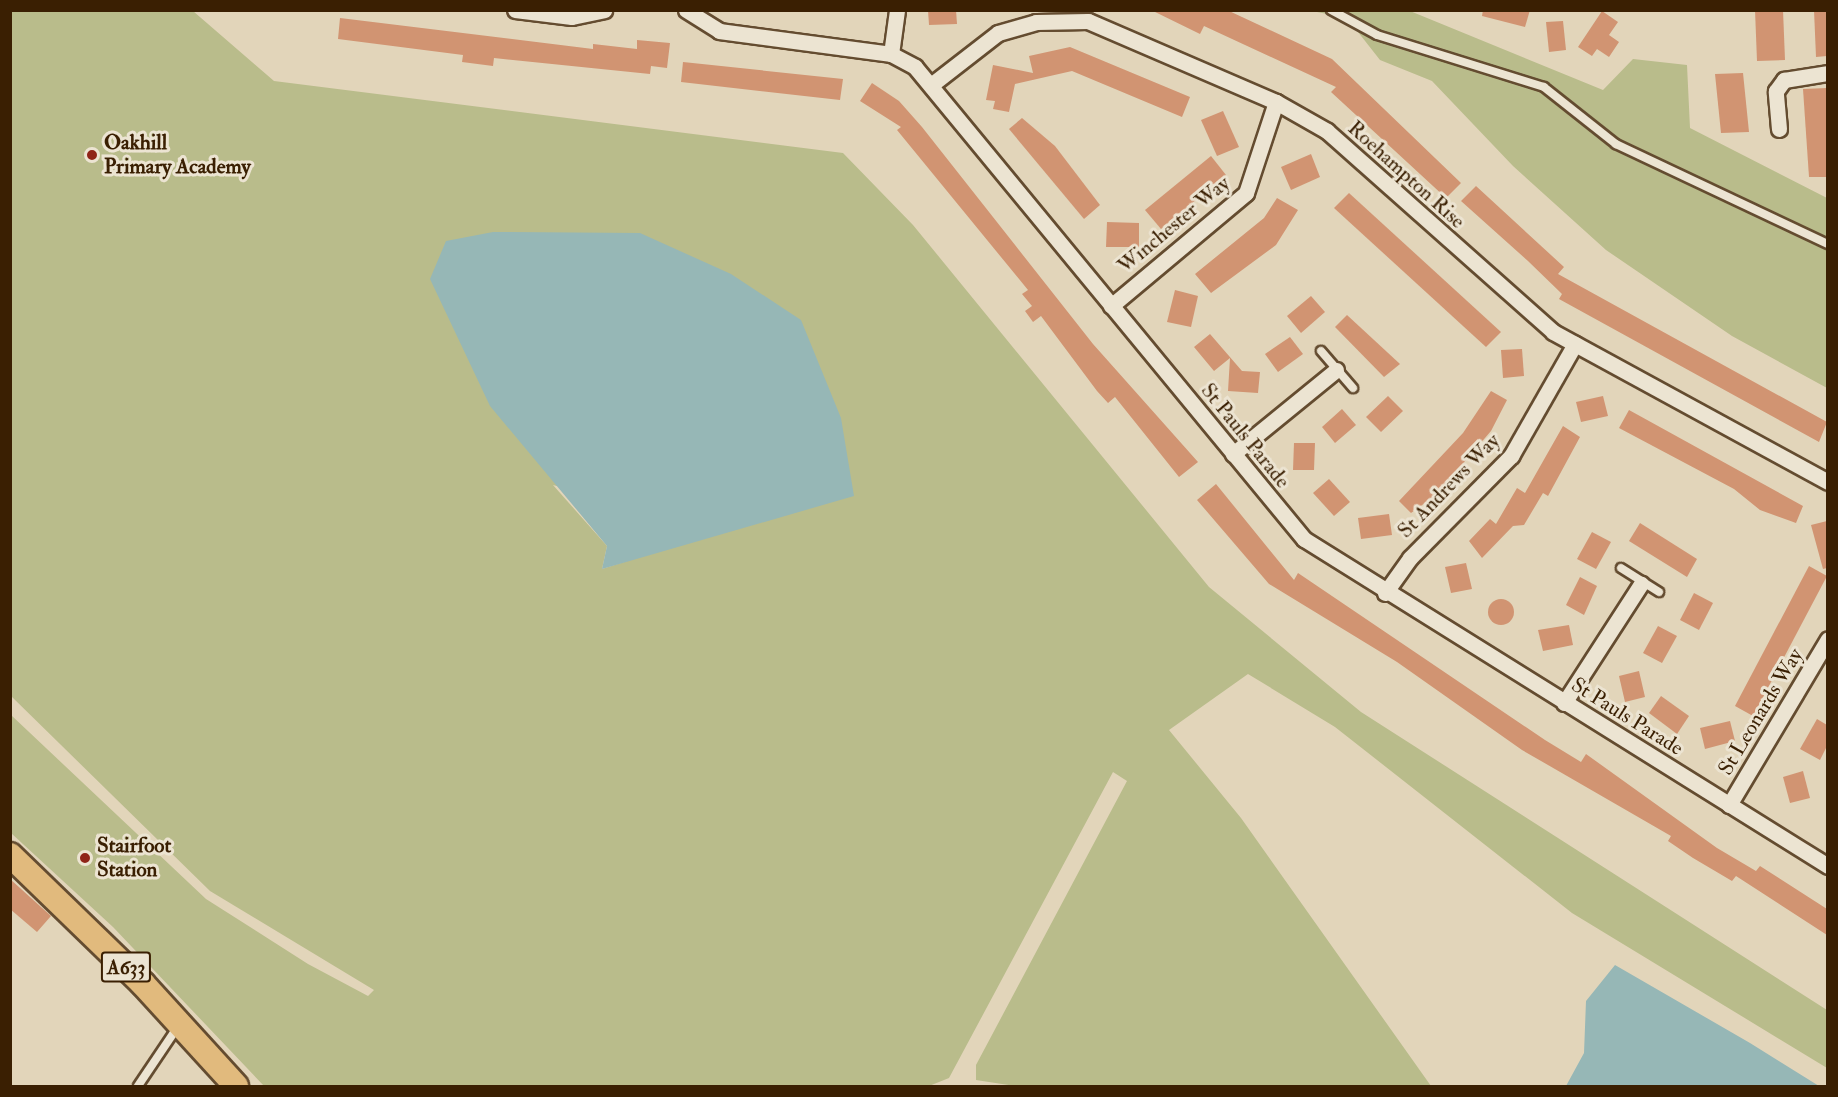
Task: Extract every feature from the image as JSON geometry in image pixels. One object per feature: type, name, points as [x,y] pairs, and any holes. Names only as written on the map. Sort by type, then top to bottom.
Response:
[{"type":"main road","name":"A633","points":[[10,855],[179,1023],[236,1086]]},
{"type":"street","points":[[515,10],[572,17],[604,10]]},
{"type":"street","name":"St Pauls Parade","points":[[686,10],[719,31],[891,54],[915,66],[1304,539],[1385,592],[1827,866]]},
{"type":"street","points":[[891,54],[897,10]]},
{"type":"street","name":"Roehampton Rise","points":[[931,85],[998,33],[1036,22],[1088,21],[1276,102],[1327,131],[1526,313],[1575,344],[1827,482]]},
{"type":"street","points":[[1779,129],[1776,91],[1784,80],[1827,73]]},
{"type":"street","name":"Winchester Way","points":[[1111,306],[1246,193],[1276,102]]},
{"type":"street","name":"St Andrews Way","points":[[1385,592],[1410,558],[1511,456],[1575,344]]},
{"type":"street","points":[[1233,454],[1336,370]]},
{"type":"street","points":[[1564,703],[1641,584]]},
{"type":"street","name":"St Leonards Way","points":[[1729,805],[1822,663],[1827,639]]},
{"type":"lane","points":[[1331,10],[1348,15],[1377,35],[1545,87],[1616,144],[1827,244]]},
{"type":"lane","points":[[1321,351],[1353,388]]},
{"type":"lane","points":[[1621,568],[1641,584],[1659,592]]},
{"type":"lane","points":[[138,1086],[179,1023]]},
{"type":"green space","points":[[10,11],[193,11],[274,81],[843,153],[913,225],[1209,587],[1361,712],[1827,1010],[1827,1068],[1572,913],[1335,727],[1248,674],[1169,730],[1241,818],[1431,1086],[1015,1086],[976,1080],[976,1065],[1127,781],[1113,772],[949,1078],[929,1086],[264,1086],[113,927],[11,833],[11,715],[206,899],[308,964],[368,996],[374,990],[210,891],[11,696]],"holes":[[[553,485],[725,530],[602,569],[607,546]]]},
{"type":"green space","points":[[1312,11],[1410,11],[1603,90],[1633,59],[1687,65],[1690,128],[1827,198],[1827,388],[1732,336],[1606,250],[1513,166],[1432,81],[1380,60],[1347,18]]},
{"type":"water","points":[[493,232],[640,233],[731,274],[801,320],[841,418],[854,496],[602,569],[607,546],[490,406],[430,279],[446,241]]},
{"type":"water","points":[[1615,965],[1819,1086],[1566,1086],[1584,1053],[1586,1001]]},
{"type":"building","points":[[928,10],[956,10],[957,24],[929,25]]},
{"type":"building","points":[[1151,10],[1227,10],[1332,59],[1461,183],[1446,198],[1331,92],[1336,87],[1204,26],[1200,34]]},
{"type":"building","points":[[1483,10],[1530,10],[1525,27],[1482,16]]},
{"type":"building","points":[[1755,10],[1783,10],[1785,60],[1757,61]]},
{"type":"building","points":[[1814,10],[1827,10],[1827,56],[1816,57]]},
{"type":"building","points":[[1602,11],[1618,22],[1609,35],[1619,42],[1609,57],[1597,49],[1592,56],[1578,47]]},
{"type":"building","points":[[340,18],[593,49],[593,44],[637,49],[637,40],[670,43],[667,68],[651,66],[650,74],[494,58],[493,66],[462,62],[463,55],[338,39]]},
{"type":"building","points":[[1563,21],[1566,50],[1549,52],[1546,22]]},
{"type":"building","points":[[1070,47],[1190,97],[1182,117],[1072,71],[1015,84],[1009,112],[993,109],[995,101],[986,100],[993,65],[1033,73],[1029,56]]},
{"type":"building","points":[[683,62],[843,79],[840,100],[681,82]]},
{"type":"building","points":[[1743,73],[1749,132],[1721,133],[1715,74]]},
{"type":"building","points":[[872,83],[899,101],[922,127],[1093,344],[1198,462],[1179,477],[1115,397],[1108,403],[1097,391],[1041,316],[1033,322],[1025,311],[1032,306],[1022,294],[1028,290],[897,130],[901,127],[860,101]]},
{"type":"building","points":[[1827,88],[1827,177],[1809,177],[1803,89]]},
{"type":"building","points":[[1223,111],[1239,147],[1217,156],[1201,120]]},
{"type":"building","points":[[1022,118],[1055,146],[1100,205],[1084,219],[1009,129]]},
{"type":"building","points":[[1311,154],[1320,177],[1291,190],[1281,167]]},
{"type":"building","points":[[1211,156],[1226,175],[1161,229],[1145,210]]},
{"type":"building","points":[[1476,186],[1564,267],[1558,274],[1827,422],[1819,442],[1559,299],[1562,294],[1461,201]]},
{"type":"building","points":[[1349,193],[1501,332],[1486,347],[1334,208]]},
{"type":"building","points":[[1277,198],[1298,210],[1276,245],[1211,293],[1195,274],[1264,218]]},
{"type":"building","points":[[1107,222],[1139,223],[1139,247],[1106,247]]},
{"type":"building","points":[[1175,290],[1198,296],[1191,327],[1167,322]]},
{"type":"building","points":[[1311,296],[1325,312],[1301,333],[1287,316]]},
{"type":"building","points":[[1347,315],[1400,364],[1384,377],[1335,327]]},
{"type":"building","points":[[1210,334],[1242,371],[1260,372],[1258,393],[1228,391],[1230,358],[1214,371],[1194,347]]},
{"type":"building","points":[[1290,337],[1303,354],[1278,372],[1265,354]]},
{"type":"building","points":[[1522,349],[1524,376],[1503,378],[1501,350]]},
{"type":"building","points":[[1491,391],[1507,400],[1491,431],[1436,495],[1411,513],[1399,501],[1463,433]]},
{"type":"building","points":[[1388,396],[1403,411],[1381,432],[1366,417]]},
{"type":"building","points":[[1603,396],[1608,416],[1581,422],[1576,402]]},
{"type":"building","points":[[1342,409],[1356,425],[1335,443],[1322,427]]},
{"type":"building","points":[[1629,410],[1803,506],[1796,523],[1760,510],[1734,489],[1619,428]]},
{"type":"building","points":[[1563,426],[1580,437],[1548,496],[1543,493],[1524,525],[1513,526],[1482,558],[1469,541],[1490,519],[1496,524],[1517,488],[1525,493]]},
{"type":"building","points":[[1294,443],[1315,443],[1314,470],[1293,470]]},
{"type":"building","points":[[1329,479],[1350,502],[1334,516],[1313,493]]},
{"type":"building","points":[[1216,484],[1294,580],[1298,573],[1545,740],[1581,762],[1586,754],[1717,848],[1756,871],[1760,866],[1827,909],[1827,935],[1736,876],[1732,881],[1693,858],[1668,841],[1671,836],[1522,750],[1397,662],[1269,584],[1197,500]]},
{"type":"building","points":[[1389,514],[1392,535],[1361,539],[1358,518]]},
{"type":"building","points":[[1827,521],[1827,568],[1823,569],[1811,525]]},
{"type":"building","points":[[1640,523],[1697,559],[1687,577],[1629,541]]},
{"type":"building","points":[[1592,532],[1611,542],[1596,569],[1577,559]]},
{"type":"building","points":[[1466,563],[1472,589],[1451,593],[1445,567]]},
{"type":"building","points":[[1809,566],[1827,576],[1753,716],[1735,706]]},
{"type":"building","points":[[1580,577],[1597,586],[1584,615],[1566,605]]},
{"type":"building","points":[[1694,593],[1713,603],[1699,630],[1680,620]]},
{"type":"building","points":[[1501,599],[1510,603],[1514,612],[1510,621],[1501,625],[1492,621],[1488,612],[1492,603]]},
{"type":"building","points":[[1569,625],[1573,645],[1543,651],[1538,630]]},
{"type":"building","points":[[1658,626],[1677,636],[1662,663],[1643,653]]},
{"type":"building","points":[[1639,671],[1645,697],[1625,702],[1619,676]]},
{"type":"building","points":[[1661,696],[1689,716],[1677,734],[1649,713]]},
{"type":"building","points":[[1817,719],[1827,725],[1827,746],[1820,760],[1800,749]]},
{"type":"building","points":[[1730,721],[1735,741],[1705,749],[1700,728]]},
{"type":"building","points":[[1803,771],[1810,798],[1790,803],[1783,777]]},
{"type":"building","points":[[10,879],[51,916],[37,932],[10,909]]},
{"type":"place","name":"Oakhill Primary Academy","points":[[92,155]]},
{"type":"place","name":"Stairfoot Station","points":[[85,858]]}]
